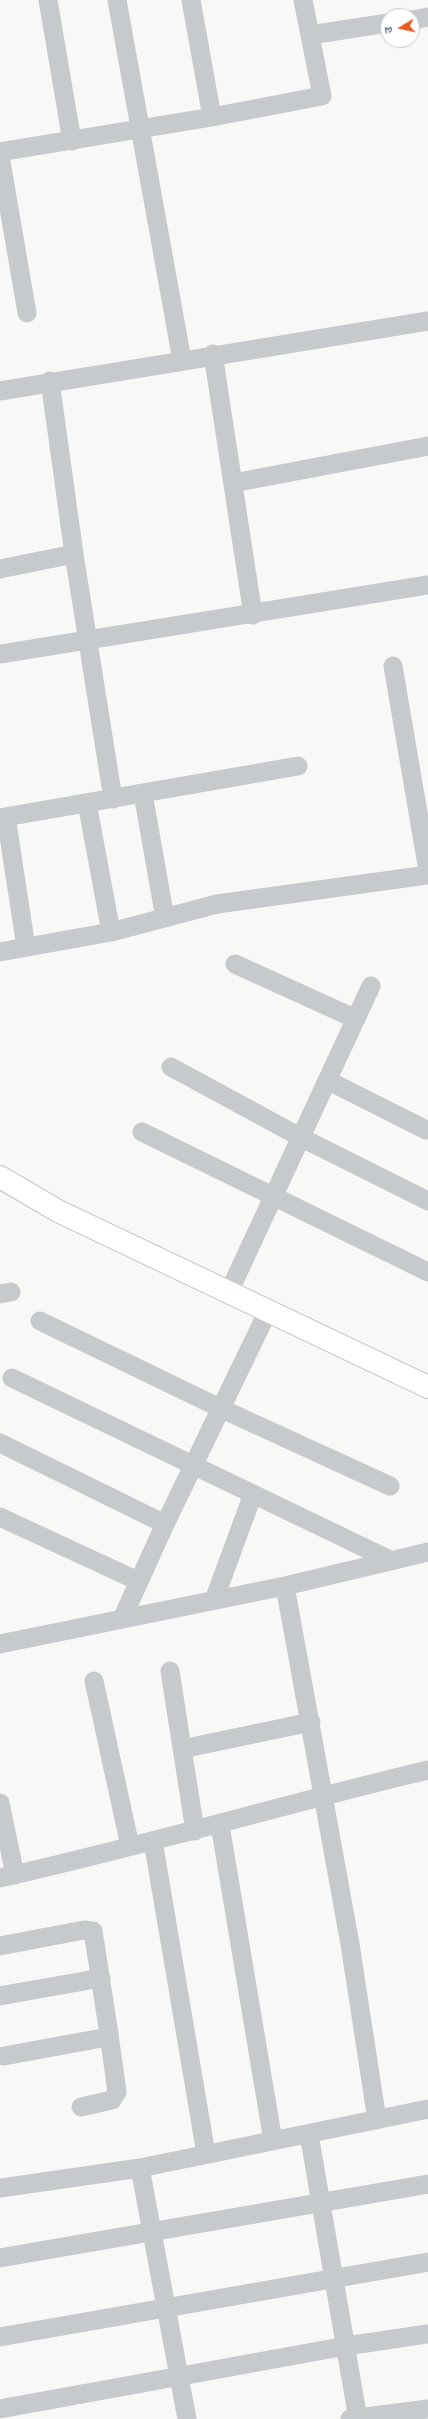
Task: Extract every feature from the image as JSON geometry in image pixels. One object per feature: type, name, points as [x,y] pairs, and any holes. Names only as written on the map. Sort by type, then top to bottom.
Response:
[{"type":"street","points":[[48,0],[72,140]]},
{"type":"street","points":[[117,0],[142,129],[182,360]]},
{"type":"street","points":[[191,0],[212,117]]},
{"type":"street","points":[[0,152],[212,117],[322,96],[303,0]]},
{"type":"street","points":[[310,35],[380,24]]},
{"type":"street","points":[[0,156],[27,313]]},
{"type":"street","points":[[0,390],[428,320]]},
{"type":"street","points":[[214,354],[253,615]]},
{"type":"street","points":[[50,381],[87,641],[113,799]]},
{"type":"street","points":[[233,483],[428,446]]},
{"type":"street","points":[[0,569],[74,554]]},
{"type":"street","points":[[0,654],[428,586]]},
{"type":"street","points":[[393,666],[428,871]]},
{"type":"street","points":[[26,947],[3,818],[298,766]]},
{"type":"street","points":[[143,794],[165,918]]},
{"type":"street","points":[[87,803],[111,932]]},
{"type":"street","points":[[0,952],[111,932],[217,904],[428,875]]},
{"type":"street","points":[[235,964],[356,1019]]},
{"type":"street","points":[[229,1292],[371,986]]},
{"type":"street","points":[[171,1067],[300,1137],[428,1201]]},
{"type":"street","points":[[327,1080],[426,1130]]},
{"type":"street","points":[[142,1132],[274,1195],[428,1272]]},
{"type":"street","points":[[0,1177],[85,1224],[428,1388]]},
{"type":"street","points":[[122,1619],[165,1524],[222,1409],[268,1311]]},
{"type":"street","points":[[40,1321],[222,1409],[390,1486]]},
{"type":"street","points":[[12,1378],[390,1560]]},
{"type":"street","points":[[0,1443],[165,1524]]},
{"type":"street","points":[[214,1600],[253,1494]]},
{"type":"street","points":[[0,1517],[138,1582]]},
{"type":"street","points":[[0,1644],[285,1586],[428,1552]]},
{"type":"street","points":[[285,1586],[324,1794],[377,2120]]},
{"type":"street","points":[[170,1670],[195,1831]]},
{"type":"street","points":[[94,1681],[130,1846]]},
{"type":"street","points":[[182,1749],[311,1722]]},
{"type":"street","points":[[0,1803],[7,1876],[220,1825],[324,1794],[428,1770]]},
{"type":"street","points":[[220,1825],[273,2141]]},
{"type":"street","points":[[154,1841],[206,2154]]},
{"type":"street","points":[[0,1946],[91,1930],[94,1932],[117,2092],[112,2100],[81,2108]]},
{"type":"street","points":[[0,1996],[101,1978]]},
{"type":"street","points":[[4,2056],[102,2038],[109,2034]]},
{"type":"street","points":[[0,2188],[140,2168],[428,2109]]},
{"type":"street","points":[[309,2134],[346,2346],[355,2418],[428,2409]]},
{"type":"street","points":[[140,2168],[188,2419]]},
{"type":"street","points":[[0,2258],[152,2233],[321,2201],[428,2184]]},
{"type":"street","points":[[0,2337],[428,2262]]},
{"type":"street","points":[[0,2409],[346,2346],[428,2334]]}]
